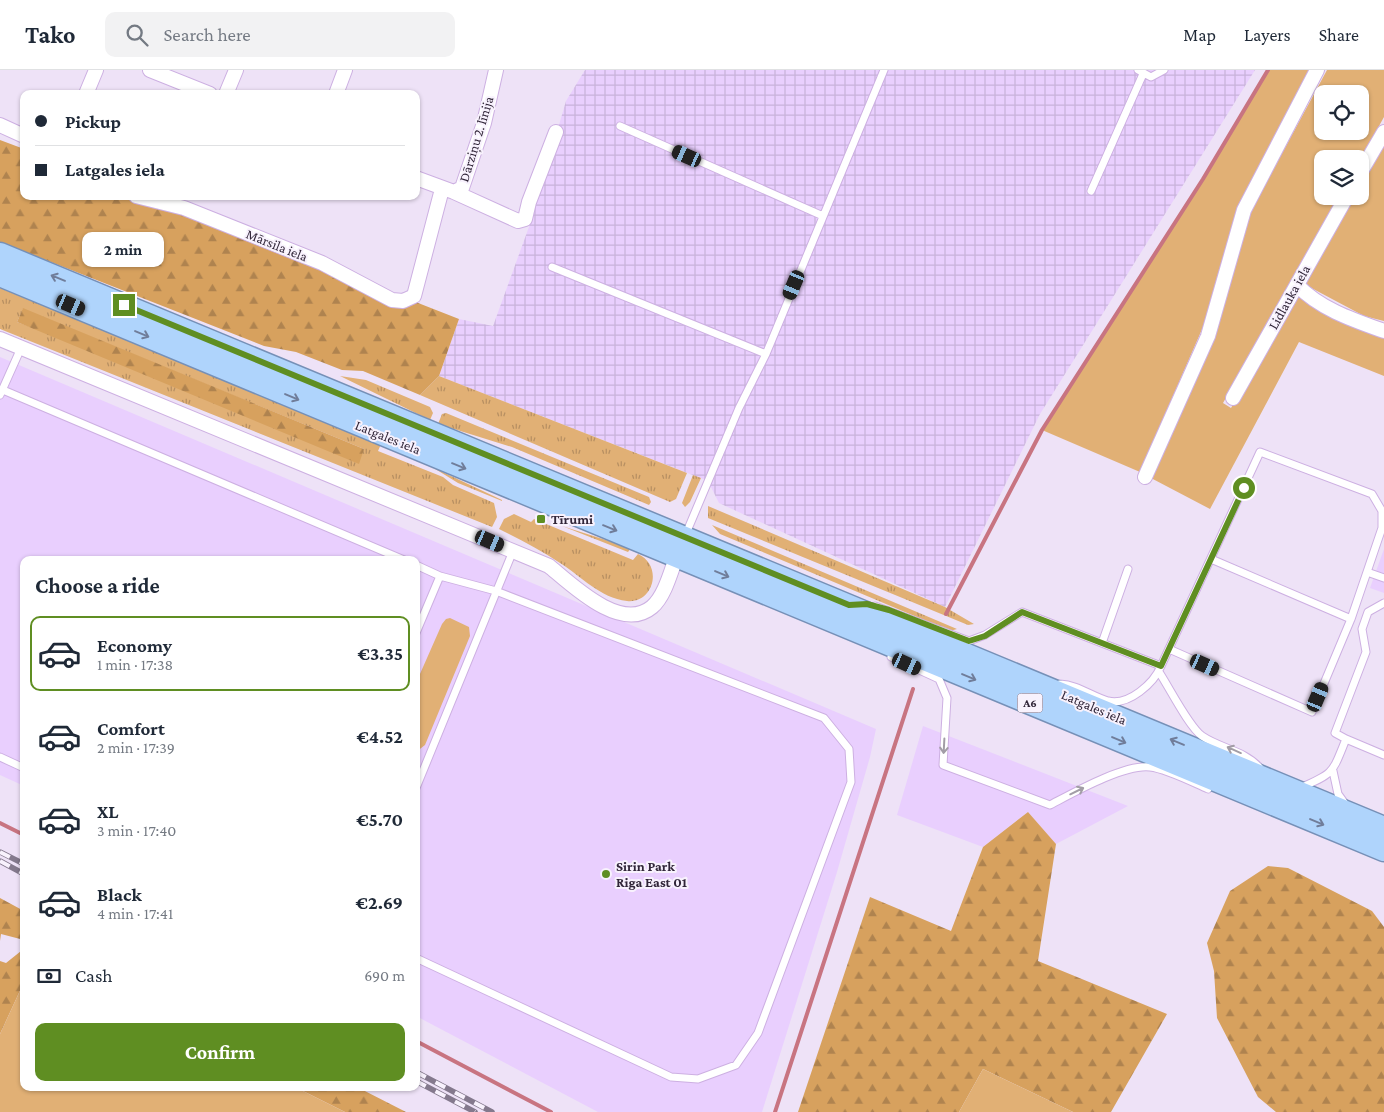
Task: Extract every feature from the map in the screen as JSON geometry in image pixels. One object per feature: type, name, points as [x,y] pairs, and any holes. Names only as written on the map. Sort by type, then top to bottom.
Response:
[{"type":"highway","name":"Latgales iela","points":[[0,254],[681,546],[777,597],[1293,801],[1384,850]]},
{"type":"highway","name":"Latgales iela","points":[[0,275],[389,441],[849,605],[1270,781],[1293,801],[1353,815],[1384,828]]},
{"type":"street","points":[[88,90],[96,70]]},
{"type":"street","points":[[150,70],[200,90]]},
{"type":"street","points":[[228,90],[236,70]]},
{"type":"street","points":[[338,90],[345,70]]},
{"type":"street","name":"Dārziņu 2. līnija","points":[[448,191],[462,188],[484,123],[496,70]]},
{"type":"street","points":[[1145,477],[1208,336],[1244,210],[1317,70]]},
{"type":"street","points":[[0,125],[20,134]]},
{"type":"street","points":[[420,180],[518,221],[525,220],[529,202],[556,132]]},
{"type":"street","points":[[1369,158],[1384,132]]},
{"type":"street","name":"Mārsila iela","points":[[152,200],[184,208],[312,260],[392,300],[403,301],[414,296],[448,191]]},
{"type":"street","name":"Lidlauka iela","points":[[1233,398],[1342,205]]},
{"type":"street","points":[[1297,285],[1304,292],[1342,316],[1384,331]]},
{"type":"street","points":[[0,339],[549,566],[591,601],[624,614],[637,615],[653,607],[681,546]]},
{"type":"lane","points":[[681,546],[739,408],[766,354],[884,70]]},
{"type":"lane","points":[[1091,191],[1141,72],[1151,77],[1164,70]]},
{"type":"lane","points":[[620,126],[823,216]]},
{"type":"lane","points":[[552,267],[766,354]]},
{"type":"lane","points":[[21,348],[2,393],[394,556]]},
{"type":"lane","points":[[1031,681],[1071,685],[1110,701],[1126,699],[1141,691],[1160,669],[1169,649],[1211,559],[1260,452],[1372,494],[1383,511],[1382,528],[1351,619],[1312,712],[1169,649]]},
{"type":"lane","points":[[420,768],[514,551]]},
{"type":"lane","points":[[1211,559],[1351,619]]},
{"type":"lane","points":[[420,567],[440,576],[496,591],[824,718],[849,749],[851,782],[758,1033],[736,1065],[698,1079],[672,1078],[420,960]]},
{"type":"lane","points":[[1102,643],[1128,569]]},
{"type":"lane","points":[[1367,572],[1384,578]]},
{"type":"lane","points":[[420,624],[440,576]]},
{"type":"lane","name":"Latgales iela","points":[[777,597],[788,610],[796,615]]},
{"type":"lane","points":[[849,605],[867,604],[889,610],[969,641],[985,636],[1022,612],[1102,643],[1160,669],[1190,723],[1202,736],[1251,758],[1270,781]]},
{"type":"lane","points":[[1384,604],[1368,612],[1362,629],[1366,652],[1334,733],[1384,755]]},
{"type":"lane","points":[[882,653],[939,679],[947,698],[943,764],[1050,805],[1076,791],[1130,768],[1152,767],[1215,791]]},
{"type":"lane","points":[[1293,801],[1333,771],[1346,739]]},
{"type":"lane","points":[[0,757],[20,766]]},
{"type":"lane","points":[[1333,771],[1338,794],[1353,815]]},
{"type":"lane","name":"Latgales iela","points":[[1263,811],[1293,801]]},
{"type":"shaded area","points":[[585,70],[1255,70],[1040,414],[945,607],[719,503],[708,481],[439,376],[459,319],[493,326],[530,224],[566,101]]},
{"type":"shaded area","points":[[0,357],[876,729],[870,757],[837,872],[762,1112],[598,1112],[420,1018],[420,556],[20,556],[20,784],[0,775]]},
{"type":"shaded area","points":[[1384,549],[1384,593],[1370,588]]},
{"type":"shaded area","points":[[923,726],[1128,806],[1056,844],[1028,812],[983,847],[897,815]]},
{"type":"green space","points":[[1268,70],[1310,70],[1254,184],[1213,304],[1140,472],[1042,430],[1203,179]]},
{"type":"green space","points":[[1327,70],[1384,70],[1384,117],[1366,150],[1314,150],[1314,205],[1334,205],[1223,403],[1231,408],[1298,295],[1341,322],[1384,336],[1384,376],[1299,342],[1210,509],[1149,477],[1210,346],[1227,297],[1238,247],[1254,205],[1314,94],[1314,140],[1369,140],[1369,85],[1319,85]]},
{"type":"green space","points":[[0,140],[20,148],[20,200],[155,200],[459,319],[439,376],[420,395],[363,371],[342,370],[296,352],[264,346],[0,242]]},
{"type":"green space","points":[[1384,145],[1384,321],[1364,316],[1302,283],[1349,205],[1369,205],[1369,170]]},
{"type":"green space","points":[[0,288],[381,444],[378,451],[443,477],[453,485],[494,503],[497,517],[492,527],[0,329]],"holes":[[[23,309],[364,450],[17,322]]]},
{"type":"green space","points":[[23,308],[364,449],[359,464],[17,322]]},
{"type":"green space","points":[[340,376],[366,380],[430,407],[433,413],[430,420]]},
{"type":"green space","points":[[439,376],[687,473],[676,499],[670,502],[420,395]]},
{"type":"green space","points":[[446,413],[649,497],[651,502],[649,505],[512,447],[438,424],[442,414]]},
{"type":"green space","points":[[432,467],[502,500],[502,501],[458,483]]},
{"type":"green space","points":[[693,475],[701,478],[690,502],[685,507],[682,503]]},
{"type":"green space","points":[[708,506],[945,607],[974,624],[968,625],[708,518]]},
{"type":"green space","points":[[514,514],[531,522],[534,519],[633,560],[638,554],[651,567],[653,575],[649,591],[643,597],[627,601],[608,596],[599,591],[553,558],[499,529],[504,519]]},
{"type":"green space","points":[[712,525],[957,629],[950,631],[720,534]]},
{"type":"green space","points":[[562,526],[631,548],[628,552]]},
{"type":"green space","points":[[450,618],[469,627],[470,636],[425,745],[420,749],[420,674],[446,619]]},
{"type":"green space","points":[[1028,812],[1056,844],[1038,961],[1167,1014],[1111,1112],[1073,1112],[983,1069],[959,1112],[798,1112],[870,897],[951,931],[983,847]]},
{"type":"green space","points":[[1268,866],[1288,868],[1372,911],[1384,927],[1384,1112],[1276,1112],[1258,1097],[1217,1018],[1214,971],[1207,943],[1230,891]]},
{"type":"green space","points":[[0,898],[20,909],[20,939],[1,934],[0,941]]},
{"type":"green space","points":[[20,952],[20,991],[0,1034],[0,961],[6,963]]},
{"type":"green space","points":[[20,991],[20,1091],[303,1091],[345,1112],[0,1112],[0,1034]]},
{"type":"green space","points":[[983,1069],[1073,1112],[959,1112]]},
{"type":"green space","points":[[303,1091],[365,1091],[406,1112],[345,1112]]},
{"type":"waterway","points":[[946,614],[1042,430],[1203,179],[1268,70]]},
{"type":"waterway","points":[[775,1112],[913,689]]},
{"type":"waterway","points":[[0,823],[20,833]]},
{"type":"waterway","points":[[420,1043],[551,1112]]},
{"type":"railway","points":[[0,852],[20,862]]},
{"type":"railway","points":[[0,861],[20,872]]},
{"type":"railway","points":[[420,1074],[492,1112]]},
{"type":"railway","points":[[420,1083],[475,1112]]},
{"type":"place","name":"Tīrumi","points":[[541,519]]},
{"type":"place","name":"Sirin Park Riga East 01","points":[[606,874]]},
{"type":"route","points":[[124,305],[849,605],[867,604],[889,610],[969,641],[985,636],[1022,612],[1161,666],[1244,488]]}]
